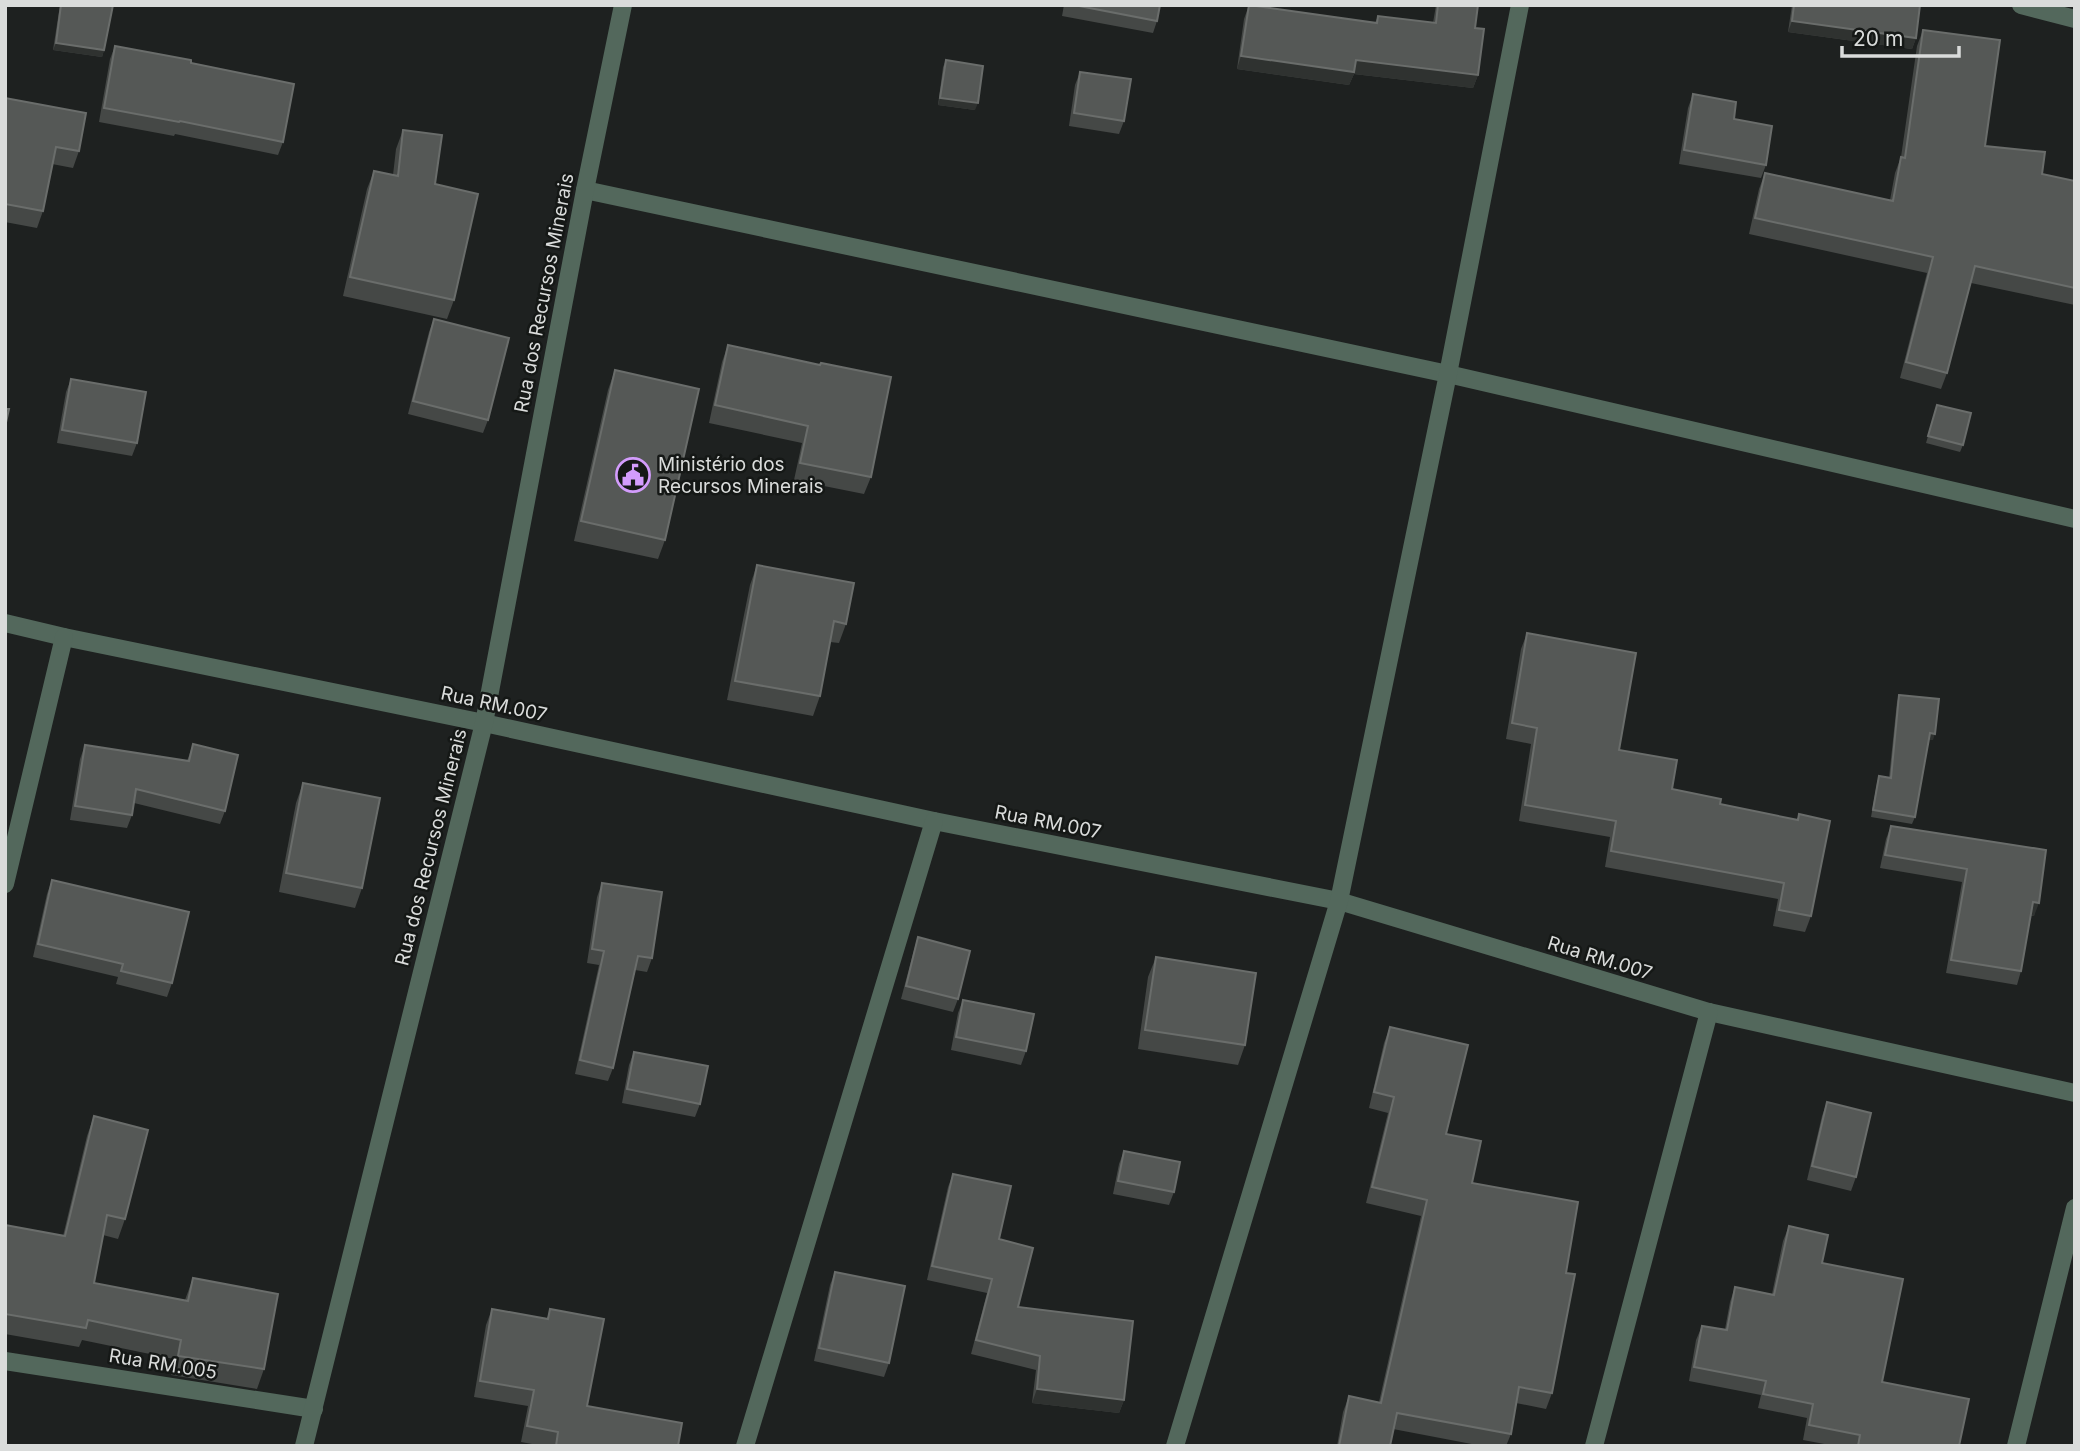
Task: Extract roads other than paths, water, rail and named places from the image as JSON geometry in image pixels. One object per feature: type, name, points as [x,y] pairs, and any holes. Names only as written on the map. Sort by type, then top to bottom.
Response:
[{"type":"street","name":"Rua dos Recursos Minerais","points":[[304,1446],[484,723],[585,190],[623,5]]},
{"type":"street","points":[[1175,1446],[1339,901],[1448,373],[1520,5]]},
{"type":"street","points":[[2021,5],[2075,19]]},
{"type":"street","points":[[585,190],[1448,373],[2075,519]]},
{"type":"street","name":"Rua RM.007","points":[[5,623],[934,821],[1339,901],[1709,1012],[2073,1087]]},
{"type":"street","points":[[5,884],[64,637]]},
{"type":"street","points":[[745,1446],[934,821]]},
{"type":"street","points":[[1594,1446],[1709,1012]]},
{"type":"street","points":[[2016,1446],[2075,1208]]},
{"type":"street","name":"Rua RM.005","points":[[5,1361],[314,1409]]},
{"type":"place","name":"Ministério dos Recursos Minerais","points":[[633,475]]}]
